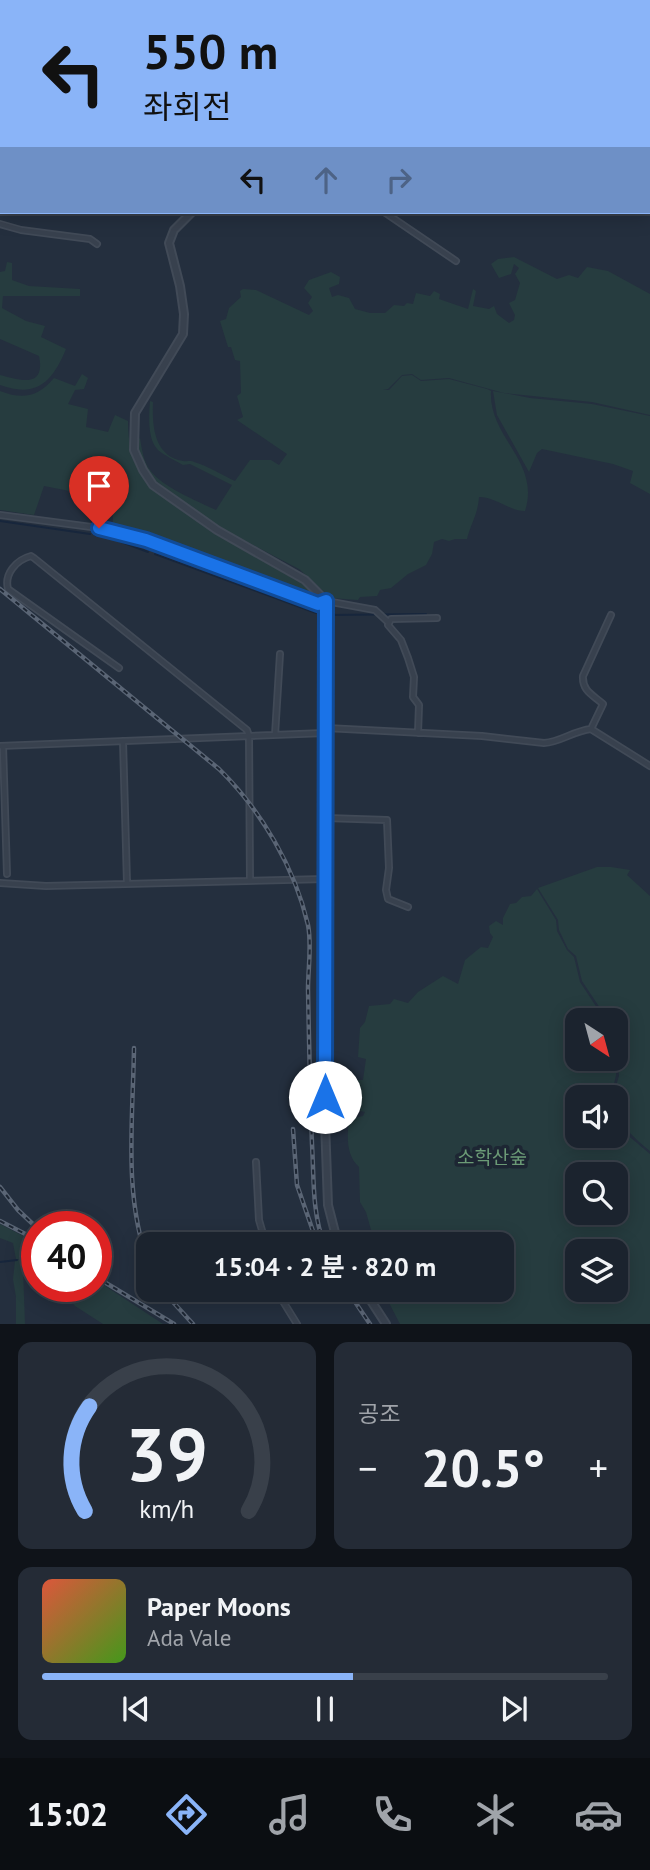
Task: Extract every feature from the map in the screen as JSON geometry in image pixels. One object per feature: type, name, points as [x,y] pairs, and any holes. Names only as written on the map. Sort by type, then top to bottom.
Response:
[{"type":"street","points":[[190,214],[174,230],[169,243],[179,275],[184,314],[183,334],[135,413],[133,438],[138,460],[153,485],[217,530],[304,580],[326,601],[325,1053],[327,1187],[335,1232]]},
{"type":"street","points":[[387,214],[456,261]]},
{"type":"street","points":[[0,224],[21,230],[90,239],[97,244]]},
{"type":"street","points":[[0,515],[99,528],[130,535],[318,604],[326,601],[375,610],[388,622],[406,649],[414,677],[413,697],[419,705],[418,733]]},
{"type":"street","points":[[119,668],[8,589],[8,575],[18,562],[31,555],[241,725],[249,736],[250,881]]},
{"type":"street","points":[[591,729],[603,704],[587,692],[583,676],[611,615]]},
{"type":"street","points":[[388,622],[391,619],[437,618]]},
{"type":"street","points":[[275,735],[280,654]]},
{"type":"street","points":[[7,874],[1,746],[275,735],[325,730],[418,733],[553,743],[579,730],[591,729],[650,766]]},
{"type":"street","points":[[123,741],[127,884]]},
{"type":"street","points":[[326,818],[387,820],[388,899],[408,907]]},
{"type":"street","points":[[0,883],[35,886],[325,879]]},
{"type":"street","points":[[256,1162],[259,1220],[262,1232]]},
{"type":"street","points":[[283,1302],[297,1324]]},
{"type":"street","points":[[372,1302],[386,1324]]},
{"type":"green space","points":[[514,257],[557,279],[569,275],[578,278],[587,267],[608,271],[650,294],[650,415],[592,402],[504,393],[449,378],[421,380],[412,374],[402,375],[388,389],[383,390],[389,390],[402,376],[412,375],[421,381],[449,379],[491,391],[497,422],[520,464],[526,478],[528,494],[525,511],[479,497],[467,539],[442,539],[434,542],[426,565],[408,574],[391,588],[380,590],[377,596],[360,597],[358,600],[331,598],[299,569],[226,531],[179,498],[153,479],[142,464],[137,441],[140,438],[146,463],[156,476],[180,493],[216,510],[232,485],[190,464],[183,465],[158,450],[150,433],[150,401],[153,402],[157,439],[160,446],[173,458],[192,461],[235,481],[250,460],[271,460],[279,465],[287,454],[237,420],[243,417],[237,396],[241,393],[240,361],[235,360],[231,347],[228,347],[220,321],[226,319],[229,308],[241,297],[240,291],[243,289],[256,290],[309,315],[313,311],[308,303],[312,297],[304,288],[309,280],[331,272],[340,277],[339,284],[329,288],[332,297],[338,295],[349,298],[355,309],[370,313],[385,313],[394,305],[413,304],[416,293],[430,296],[434,291],[440,294],[439,299],[468,309],[473,289],[476,291],[473,306],[489,309],[494,306],[497,314],[509,323],[514,320],[515,315],[509,303],[515,300],[520,283],[515,274],[519,268],[514,264],[511,274],[499,278],[491,264],[498,259]]},
{"type":"green space","points":[[7,262],[12,263],[12,280],[29,286],[80,289],[80,296],[3,296],[2,308],[26,321],[45,326],[41,337],[66,349],[48,379],[41,385],[24,390],[0,385],[0,375],[29,380],[39,374],[40,366],[39,356],[0,339],[0,272],[5,271]]},
{"type":"green space","points":[[82,374],[88,378],[84,389],[75,390],[68,404],[88,409],[86,427],[108,432],[115,415],[128,421],[133,458],[153,489],[218,535],[306,586],[317,594],[319,600],[139,532],[113,525],[113,514],[105,495],[95,496],[44,486],[34,515],[0,510],[0,391],[30,395],[54,378],[75,386]]},
{"type":"green space","points":[[493,391],[530,398],[592,404],[650,416],[650,494],[630,483],[633,471],[613,464],[542,449],[537,453],[529,472],[497,415]]},
{"type":"green space","points":[[597,867],[611,867],[630,870],[627,875],[650,896],[650,1151],[628,1130],[628,1085],[616,1085],[619,1071],[628,1071],[628,1008],[600,1008],[582,981],[576,956],[568,949],[559,930],[558,920],[538,888]]},
{"type":"green space","name":"소학산숲","points":[[537,889],[556,920],[557,931],[567,950],[574,957],[580,982],[597,1008],[565,1008],[565,1071],[616,1071],[614,1085],[565,1085],[565,1148],[628,1148],[628,1136],[650,1154],[650,1324],[400,1324],[389,1302],[514,1302],[514,1232],[372,1232],[360,1202],[359,1167],[352,1157],[348,1139],[349,1119],[363,1116],[365,1112],[351,1109],[355,1080],[363,1080],[366,1059],[358,1057],[360,1028],[365,1022],[369,1006],[390,1004],[394,999],[408,1003],[418,992],[443,976],[458,984],[465,960],[481,947],[488,948],[493,937],[489,926],[496,921],[503,925],[503,918],[510,904],[516,903],[522,897],[531,896]]},
{"type":"green space","points":[[0,1224],[21,1235],[21,1302],[24,1302],[25,1324],[16,1324],[13,1279],[15,1261],[20,1259],[16,1259],[13,1243],[0,1238]]},
{"type":"green space","points":[[112,1291],[163,1324],[103,1324],[72,1302],[112,1302]]},
{"type":"waterway","points":[[0,521],[90,534]]},
{"type":"waterway","points":[[95,535],[148,552]]},
{"type":"waterway","points":[[155,554],[316,613]]},
{"type":"waterway","points":[[329,615],[426,614]]},
{"type":"waterway","points":[[0,1262],[17,1260]]},
{"type":"railway","points":[[0,589],[219,769],[262,821],[285,861],[295,882],[309,933],[310,1086],[315,1207],[320,1232]]},
{"type":"railway","points":[[134,1048],[131,1158],[140,1232]]},
{"type":"railway","points":[[293,1129],[297,1185],[313,1232]]},
{"type":"railway","points":[[0,1187],[21,1213]]},
{"type":"railway","points":[[0,1221],[21,1232]]},
{"type":"railway","points":[[112,1287],[174,1324]]},
{"type":"railway","points":[[173,1302],[193,1324]]},
{"type":"railway","points":[[355,1302],[370,1324]]},
{"type":"route","points":[[99,528],[146,540],[318,604],[326,601],[325,1097]]}]
